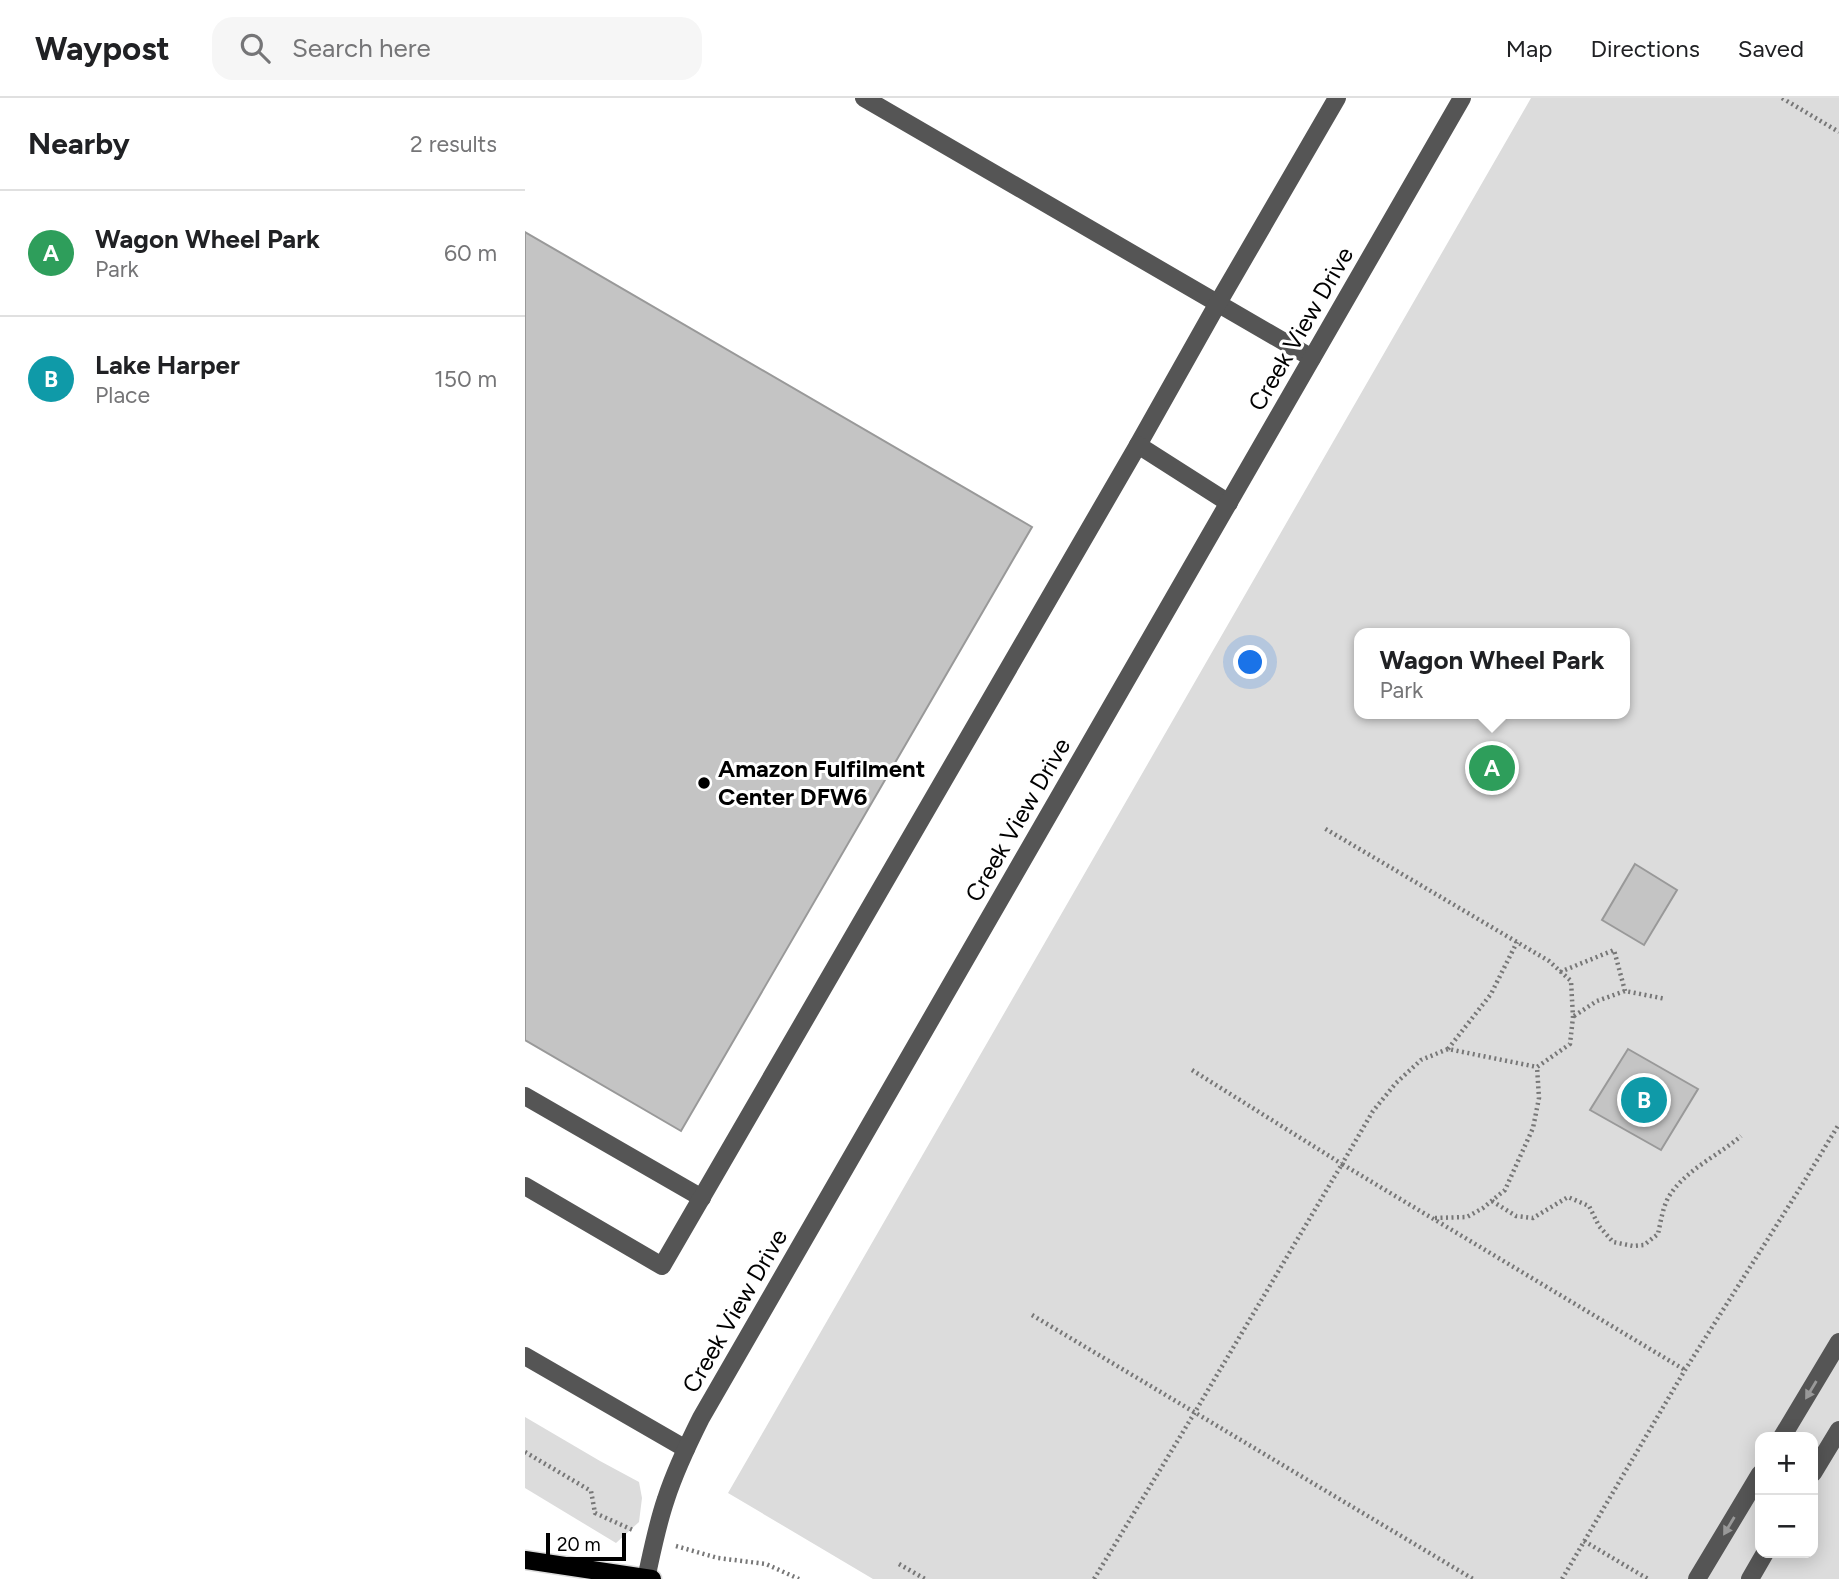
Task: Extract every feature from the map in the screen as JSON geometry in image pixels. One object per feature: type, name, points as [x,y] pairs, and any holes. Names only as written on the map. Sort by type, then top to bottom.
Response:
[{"type":"main road","points":[[525,1560],[648,1579]]},
{"type":"street","points":[[864,98],[1312,358]]},
{"type":"street","points":[[525,1186],[662,1266],[1337,98]]},
{"type":"street","name":"Creek View Drive","points":[[648,1579],[654,1540],[666,1499],[701,1418],[1462,98]]},
{"type":"street","points":[[1138,445],[1229,503]]},
{"type":"street","points":[[525,1097],[702,1198]]},
{"type":"street","points":[[1785,1432],[1839,1342]]},
{"type":"street","points":[[525,1356],[686,1449]]},
{"type":"street","points":[[1818,1466],[1839,1430]]},
{"type":"street","points":[[1697,1579],[1755,1482]]},
{"type":"street","points":[[1749,1579],[1762,1558]]},
{"type":"path","points":[[1782,98],[1839,132]]},
{"type":"path","points":[[1324,828],[1549,961],[1571,981],[1573,1017],[1570,1044],[1537,1067],[1448,1049]]},
{"type":"path","points":[[1094,1579],[1373,1111],[1396,1083],[1421,1060],[1448,1049],[1491,994],[1517,942]]},
{"type":"path","points":[[1560,972],[1613,950],[1625,990]]},
{"type":"path","points":[[1573,1017],[1597,1000],[1625,990],[1666,999]]},
{"type":"path","points":[[1433,1218],[1467,1217],[1505,1191],[1533,1128],[1539,1098],[1537,1067]]},
{"type":"path","points":[[1192,1070],[1342,1164],[1685,1370]]},
{"type":"path","points":[[1562,1579],[1685,1370],[1839,1124]]},
{"type":"path","points":[[1492,1201],[1516,1216],[1534,1219],[1568,1197],[1589,1206],[1599,1226],[1613,1242],[1644,1245],[1658,1234],[1662,1214],[1671,1193],[1697,1167],[1726,1150],[1741,1136]]},
{"type":"path","points":[[1032,1315],[1473,1579]]},
{"type":"path","points":[[525,1452],[591,1491],[595,1513],[654,1540],[718,1558],[766,1564],[799,1579]]},
{"type":"path","points":[[1584,1541],[1648,1579]]},
{"type":"path","points":[[899,1564],[925,1579]]},
{"type":"shaded area","points":[[1531,98],[1839,98],[1839,1579],[873,1579],[728,1493]]},
{"type":"shaded area","points":[[525,1417],[639,1482],[642,1498],[639,1522],[616,1543],[525,1488]]},
{"type":"building","name":"Amazon Fulfilment Center DFW6","points":[[525,232],[1032,527],[681,1131],[525,1040]]},
{"type":"building","points":[[1635,864],[1677,890],[1644,945],[1602,920]]},
{"type":"building","points":[[1628,1049],[1698,1089],[1661,1150],[1590,1110]]},
{"type":"place","name":"Wagon Wheel Park","points":[[1492,768]]},
{"type":"place","name":"Amazon Fulfilment Center DFW6","points":[[704,783]]},
{"type":"place","name":"Lake Harper","points":[[1644,1100]]}]
